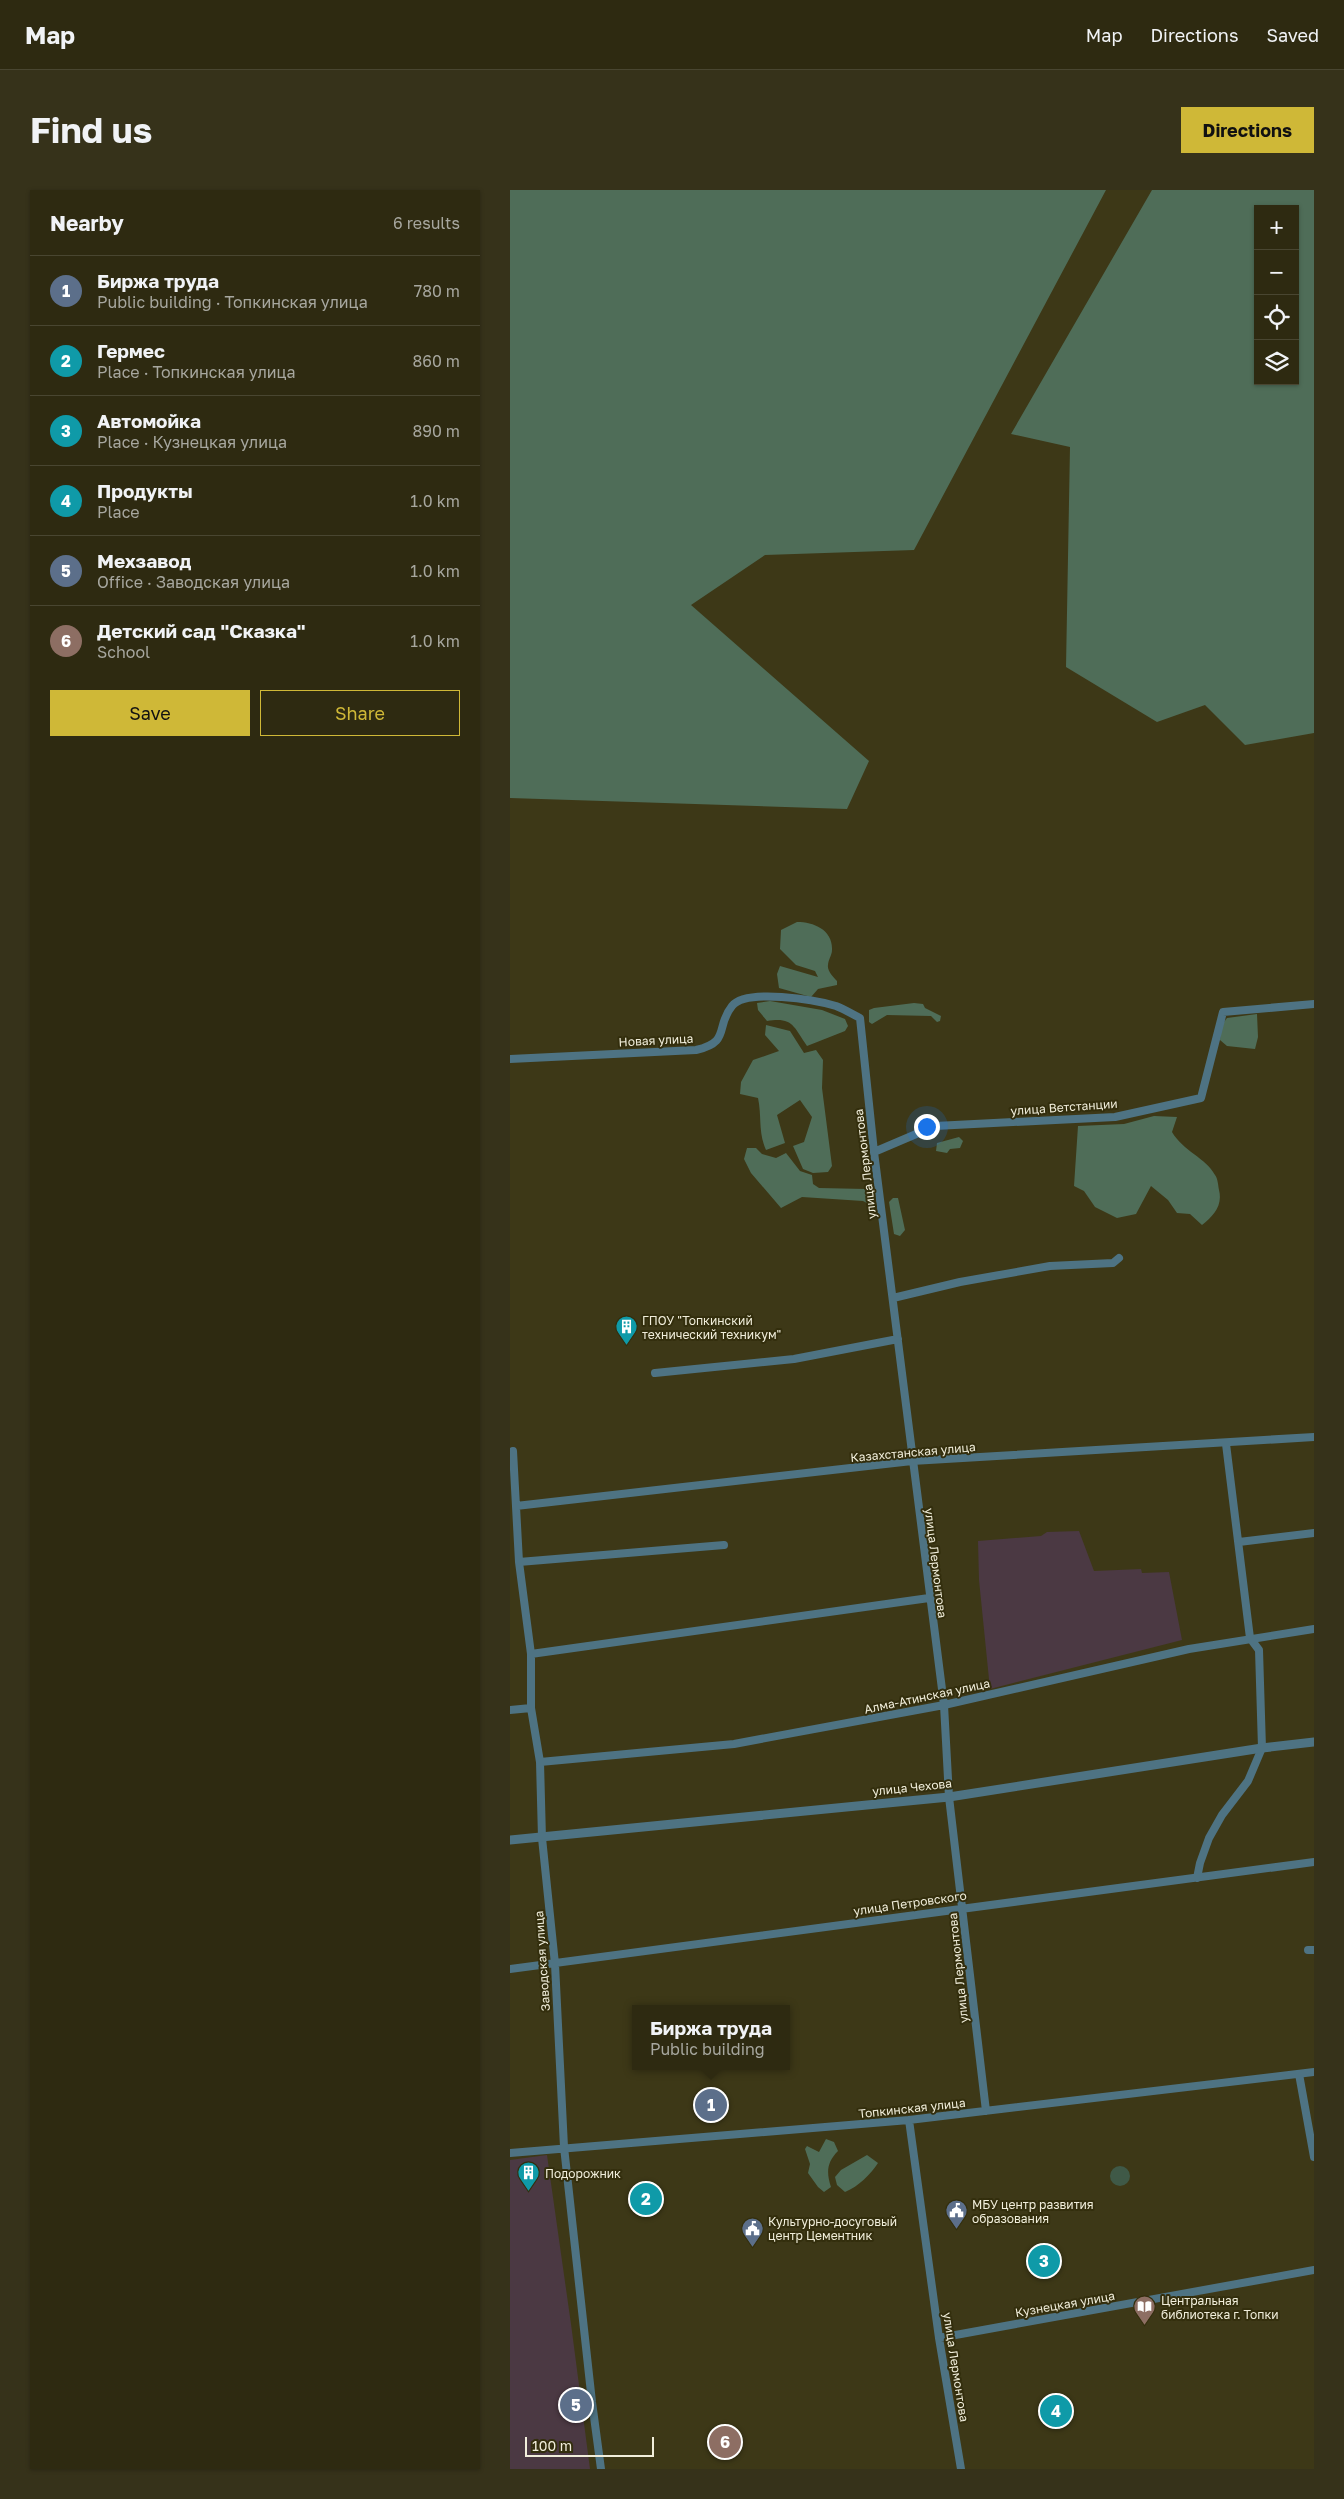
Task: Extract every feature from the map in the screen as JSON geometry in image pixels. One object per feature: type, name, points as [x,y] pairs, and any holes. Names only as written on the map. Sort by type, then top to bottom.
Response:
[{"type":"street","name":"Новая улица","points":[[510,1059],[696,1050],[712,1046],[719,1038],[732,1006],[739,999],[747,996],[770,996],[835,1006],[860,1018]]},
{"type":"street","name":"улица Ветстанции","points":[[874,1152],[935,1126],[1115,1117],[1201,1098],[1223,1012],[1314,1004]]},
{"type":"street","name":"улица Лермонтова","points":[[860,1018],[874,1152],[944,1706],[949,1796],[986,2111]]},
{"type":"street","points":[[893,1298],[978,1278],[1050,1266],[1113,1263],[1119,1258]]},
{"type":"street","points":[[655,1373],[719,1364],[794,1359],[898,1339]]},
{"type":"street","name":"Казахстанская улица","points":[[516,1506],[912,1461],[1226,1444],[1314,1437]]},
{"type":"street","points":[[1197,1878],[1209,1838],[1222,1815],[1248,1781],[1262,1748],[1259,1650],[1250,1638],[1226,1444]]},
{"type":"street","name":"Заводская улица","points":[[513,1451],[519,1562],[531,1654],[531,1708],[540,1762],[542,1838],[555,1964],[564,2147],[601,2469]]},
{"type":"street","points":[[1239,1542],[1314,1533]]},
{"type":"street","points":[[519,1562],[724,1544]]},
{"type":"street","points":[[531,1654],[929,1598]]},
{"type":"street","name":"Алма-Атинская улица","points":[[540,1762],[734,1744],[944,1706],[1189,1649],[1314,1629]]},
{"type":"street","points":[[510,1710],[531,1708]]},
{"type":"street","name":"улица Чехова","points":[[510,1840],[949,1796],[1262,1748],[1314,1742]]},
{"type":"street","name":"улица Петровского","points":[[510,1969],[963,1907],[1314,1862]]},
{"type":"street","name":"Топкинская улица","points":[[510,2153],[564,2147],[909,2120],[1314,2072]]},
{"type":"street","points":[[1299,2074],[1314,2156]]},
{"type":"street","name":"улица Лермонтова","points":[[909,2120],[939,2338],[961,2469]]},
{"type":"street","name":"Кузнецкая улица","points":[[939,2338],[1314,2270]]},
{"type":"shaded area","points":[[1079,1531],[1094,1571],[1141,1569],[1142,1573],[1169,1572],[1182,1640],[990,1689],[979,1580],[978,1541],[1041,1536],[1047,1532]]},
{"type":"shaded area","points":[[547,2155],[590,2469],[510,2469],[510,2160]]},
{"type":"green space","points":[[510,190],[1106,190],[914,550],[765,555],[691,605],[869,761],[847,809],[510,798]]},
{"type":"green space","points":[[1152,190],[1314,190],[1314,733],[1245,745],[1205,705],[1157,722],[1066,667],[1070,447],[1011,434]]},
{"type":"green space","points":[[797,922],[821,928],[826,932],[831,943],[832,952],[828,969],[837,981],[837,985],[818,989],[811,997],[779,988],[777,974],[780,966],[818,977],[815,971],[796,965],[780,949],[781,930]]},
{"type":"green space","points":[[770,1001],[822,1010],[845,1019],[848,1026],[845,1031],[807,1046],[792,1024],[782,1020],[767,1021],[758,1010],[757,1003]]},
{"type":"green space","points":[[914,1003],[923,1004],[925,1008],[941,1016],[940,1021],[937,1022],[931,1016],[887,1015],[872,1024],[869,1022],[869,1010]]},
{"type":"green space","points":[[1257,1014],[1258,1037],[1255,1049],[1227,1046],[1220,1040],[1221,1026],[1227,1018]]},
{"type":"green space","points":[[766,1025],[790,1031],[804,1053],[816,1050],[823,1060],[822,1088],[832,1166],[828,1172],[813,1173],[803,1169],[793,1146],[804,1142],[812,1117],[800,1100],[777,1115],[785,1143],[766,1150],[761,1131],[758,1098],[740,1094],[741,1082],[753,1060],[779,1051],[765,1035]]},
{"type":"green space","points":[[1154,1116],[1177,1117],[1172,1132],[1182,1144],[1211,1169],[1216,1177],[1220,1201],[1210,1218],[1202,1225],[1190,1214],[1177,1213],[1168,1200],[1151,1186],[1136,1214],[1117,1218],[1095,1207],[1084,1191],[1074,1186],[1078,1126],[1124,1124]]},
{"type":"green space","points":[[959,1137],[963,1141],[960,1148],[950,1149],[947,1153],[936,1151],[937,1143]]},
{"type":"green space","points":[[747,1148],[756,1148],[762,1154],[776,1158],[786,1153],[800,1171],[812,1175],[813,1184],[819,1188],[866,1189],[870,1190],[874,1199],[871,1205],[863,1201],[802,1197],[781,1208],[751,1173],[744,1159]]},
{"type":"green space","points":[[893,1198],[898,1198],[905,1230],[900,1236],[894,1234],[889,1202]]},
{"type":"green space","points":[[826,2139],[834,2142],[838,2151],[828,2167],[831,2187],[824,2192],[808,2173],[810,2164],[805,2149],[807,2146],[819,2152]]},
{"type":"green space","points":[[867,2155],[878,2163],[864,2180],[845,2192],[837,2185],[835,2177],[841,2170]]},
{"type":"green space","points":[[1120,2166],[1127,2169],[1130,2176],[1127,2183],[1120,2186],[1113,2183],[1110,2176],[1113,2169]]},
{"type":"place","name":"ГПОУ \"Топкинский технический техникум\"","points":[[626,1346]]},
{"type":"place","name":"Биржа труда","points":[[711,2105]]},
{"type":"place","name":"Подорожник","points":[[529,2192]]},
{"type":"place","name":"Гермес","points":[[646,2199]]},
{"type":"place","name":"МБУ центр развития образования","points":[[956,2230]]},
{"type":"place","name":"Культурно-досуговый центр Цементник","points":[[752,2247]]},
{"type":"place","name":"Автомойка","points":[[1044,2261]]},
{"type":"place","name":"Центральная библиотека г. Топки","points":[[1145,2326]]},
{"type":"place","name":"Мехзавод","points":[[576,2405]]},
{"type":"place","name":"Продукты","points":[[1056,2411]]},
{"type":"place","name":"Детский сад \"Сказка\"","points":[[725,2442]]}]
